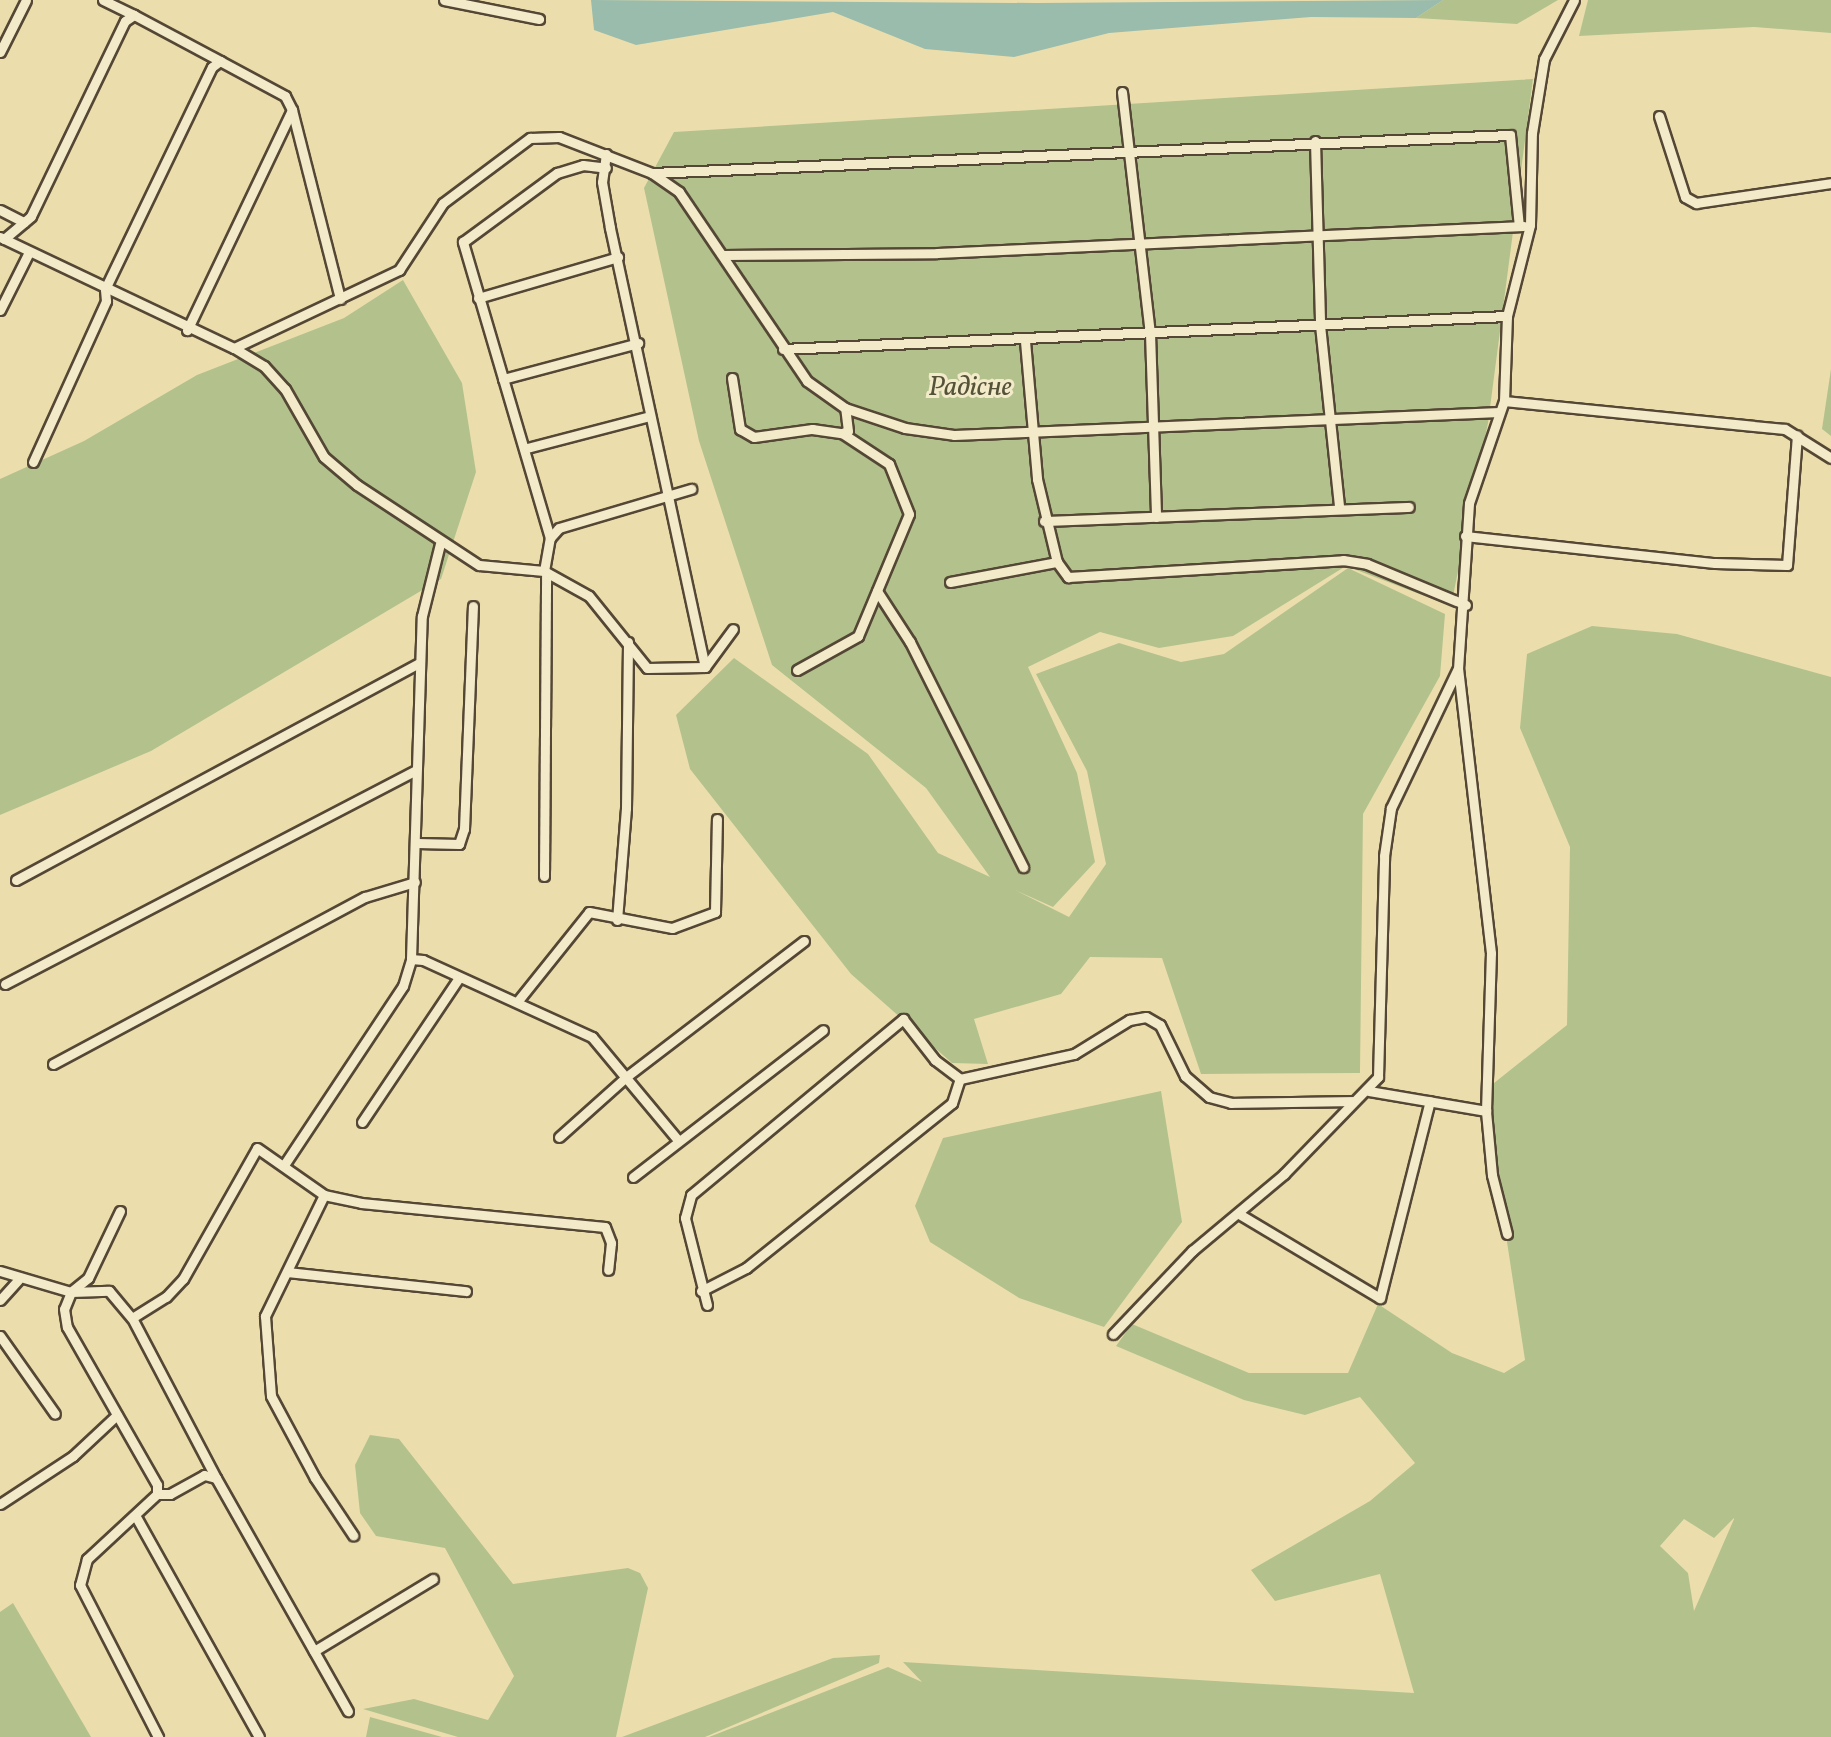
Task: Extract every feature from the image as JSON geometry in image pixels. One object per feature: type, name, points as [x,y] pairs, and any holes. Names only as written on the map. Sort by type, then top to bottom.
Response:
[{"type":"street","points":[[0,52],[26,0]]},
{"type":"street","points":[[103,0],[285,96],[292,110],[340,299]]},
{"type":"street","points":[[444,0],[539,19]]},
{"type":"street","points":[[1507,1234],[1492,1175],[1486,1111],[1491,953],[1458,669],[1466,605],[1465,536],[1469,503],[1504,401],[1507,316],[1530,225],[1532,133],[1544,59],[1574,0]]},
{"type":"street","points":[[134,15],[125,21],[24,222],[2,238],[187,330],[234,348],[264,366],[285,389],[324,457],[440,544],[479,565],[545,573],[589,596],[647,668],[705,667]]},
{"type":"street","points":[[33,462],[106,301],[105,289],[212,67],[220,61]]},
{"type":"street","points":[[1122,92],[1150,333],[1156,517]]},
{"type":"street","points":[[187,330],[292,110]]},
{"type":"street","points":[[1659,116],[1685,197],[1696,203],[1831,183]]},
{"type":"street","points":[[652,173],[1315,141],[1510,135],[1519,226]]},
{"type":"street","points":[[234,348],[399,270],[443,203],[530,138],[559,137],[652,173],[679,192],[807,381],[845,408],[905,428],[954,435],[1153,424],[1500,412]]},
{"type":"street","points":[[1315,141],[1315,233],[1320,325],[1339,507]]},
{"type":"street","points":[[606,154],[602,182],[705,667]]},
{"type":"street","points":[[544,876],[545,573],[550,538],[527,448],[464,253],[469,233],[557,173],[583,165],[606,168]]},
{"type":"street","points":[[0,210],[24,222]]},
{"type":"street","points":[[723,255],[937,253],[1530,225]]},
{"type":"street","points":[[0,310],[29,252]]},
{"type":"street","points":[[478,298],[618,257]]},
{"type":"street","points":[[783,349],[1025,341],[1507,316]]},
{"type":"street","points":[[1025,341],[1032,431],[1044,521],[1057,562],[1068,577],[1343,560],[1367,564],[1466,605]]},
{"type":"street","points":[[503,379],[638,343]]},
{"type":"street","points":[[732,378],[740,429],[747,434],[812,429],[842,433],[889,464],[908,504],[909,514],[858,636],[797,670]]},
{"type":"street","points":[[1504,401],[1785,429],[1831,458]]},
{"type":"street","points":[[842,433],[848,431],[845,408]]},
{"type":"street","points":[[527,448],[650,416]]},
{"type":"street","points":[[1465,536],[1715,563],[1787,565],[1797,435]]},
{"type":"street","points":[[550,538],[559,528],[691,489]]},
{"type":"street","points":[[1044,521],[1339,507],[1409,507]]},
{"type":"street","points":[[284,1165],[403,986],[411,959],[422,616],[440,544]]},
{"type":"street","points":[[950,582],[1057,562]]},
{"type":"street","points":[[877,591],[910,642],[1023,867]]},
{"type":"street","points":[[417,843],[459,844],[464,829],[473,606]]},
{"type":"street","points":[[705,667],[733,629]]},
{"type":"street","points":[[617,920],[626,808],[628,642]]},
{"type":"street","points":[[16,880],[419,663]]},
{"type":"street","points":[[1113,1334],[1192,1251],[1239,1214],[1352,1101],[1369,1091],[1381,1059],[1384,856],[1391,808],[1458,669]]},
{"type":"street","points":[[5,984],[416,770]]},
{"type":"street","points":[[517,1002],[589,912],[617,920],[672,928],[715,912],[717,819]]},
{"type":"street","points":[[53,1064],[365,897],[415,882]]},
{"type":"street","points":[[559,1137],[626,1077],[804,941]]},
{"type":"street","points":[[411,959],[423,960],[458,979],[592,1037],[677,1139]]},
{"type":"street","points":[[362,1122],[458,979]]},
{"type":"street","points":[[707,1305],[701,1291],[686,1202],[719,1170],[903,1019],[935,1060],[960,1079],[1074,1054],[1129,1020],[1146,1017],[1160,1025],[1185,1076],[1209,1097],[1231,1103],[1352,1101]]},
{"type":"street","points":[[633,1177],[677,1139],[823,1030]]},
{"type":"street","points":[[701,1291],[746,1268],[952,1103],[960,1079]]},
{"type":"street","points":[[1369,1091],[1486,1111]]},
{"type":"street","points":[[1239,1214],[1380,1298],[1430,1101]]},
{"type":"street","points":[[132,1318],[166,1297],[183,1279],[257,1148],[324,1195],[361,1203],[605,1227],[611,1243],[608,1270]]},
{"type":"street","points":[[324,1195],[265,1316],[271,1396],[315,1478],[353,1535]]},
{"type":"street","points":[[120,1211],[88,1278],[71,1292],[64,1309],[67,1327],[157,1494]]},
{"type":"street","points":[[0,1271],[18,1280],[71,1292],[109,1291],[132,1318],[216,1478],[348,1711]]},
{"type":"street","points":[[287,1272],[466,1291]]},
{"type":"street","points":[[0,1300],[18,1280]]},
{"type":"street","points":[[0,1336],[55,1414]]},
{"type":"street","points":[[0,1504],[73,1456],[117,1415]]},
{"type":"street","points":[[158,1737],[80,1585],[87,1559],[157,1494],[170,1494],[204,1475],[216,1478]]},
{"type":"street","points":[[135,1515],[259,1737]]},
{"type":"street","points":[[314,1651],[433,1579]]},
{"type":"green space","points":[[1443,0],[1558,0],[1517,24],[1416,18]]},
{"type":"green space","points":[[1588,0],[1831,0],[1831,33],[1754,27],[1579,36]]},
{"type":"green space","name":"Радісне","points":[[1533,79],[1488,423],[1451,606],[1346,566],[1233,636],[1159,648],[1100,632],[1028,667],[1077,773],[1095,862],[1053,907],[1015,890],[1069,917],[1106,864],[1087,771],[1036,674],[1119,643],[1181,662],[1224,654],[1348,568],[1445,614],[1440,676],[1363,814],[1360,1073],[1201,1074],[1162,958],[1090,957],[1061,994],[974,1019],[988,1064],[952,1063],[851,974],[690,769],[676,715],[734,658],[868,754],[938,853],[990,877],[926,788],[772,665],[699,441],[644,188],[674,132]]},
{"type":"green space","points":[[403,280],[462,383],[476,472],[441,579],[151,751],[0,815],[0,479],[84,441],[197,375],[344,318]]},
{"type":"green space","points":[[1831,369],[1831,436],[1822,429]]},
{"type":"green space","points":[[1592,626],[1677,634],[1831,677],[1831,1737],[709,1737],[888,1667],[922,1682],[903,1662],[1414,1693],[1380,1574],[1275,1601],[1251,1570],[1370,1501],[1415,1463],[1360,1397],[1305,1415],[1244,1400],[1116,1346],[1132,1324],[1249,1373],[1348,1373],[1378,1304],[1452,1353],[1504,1373],[1525,1360],[1484,1091],[1567,1025],[1570,847],[1520,728],[1527,654]],"holes":[[[1734,1518],[1694,1611],[1688,1573],[1660,1546],[1684,1519],[1714,1538]]]},
{"type":"green space","points":[[1161,1091],[1182,1222],[1104,1327],[1019,1298],[930,1242],[915,1206],[943,1138]]},
{"type":"green space","points":[[370,1435],[399,1439],[513,1584],[628,1568],[640,1573],[648,1588],[616,1737],[458,1737],[363,1709],[414,1699],[488,1720],[514,1676],[445,1548],[376,1536],[360,1513],[355,1465]]},
{"type":"green space","points":[[13,1603],[91,1737],[0,1737],[0,1612]]},
{"type":"green space","points":[[880,1655],[879,1663],[705,1737],[622,1737],[833,1658]]},
{"type":"green space","points":[[370,1717],[442,1737],[366,1737]]},
{"type":"shaded area","points":[[591,0],[1036,3],[1443,0],[1416,18],[1311,17],[1109,33],[1014,57],[925,49],[833,12],[636,45],[594,30]]}]
